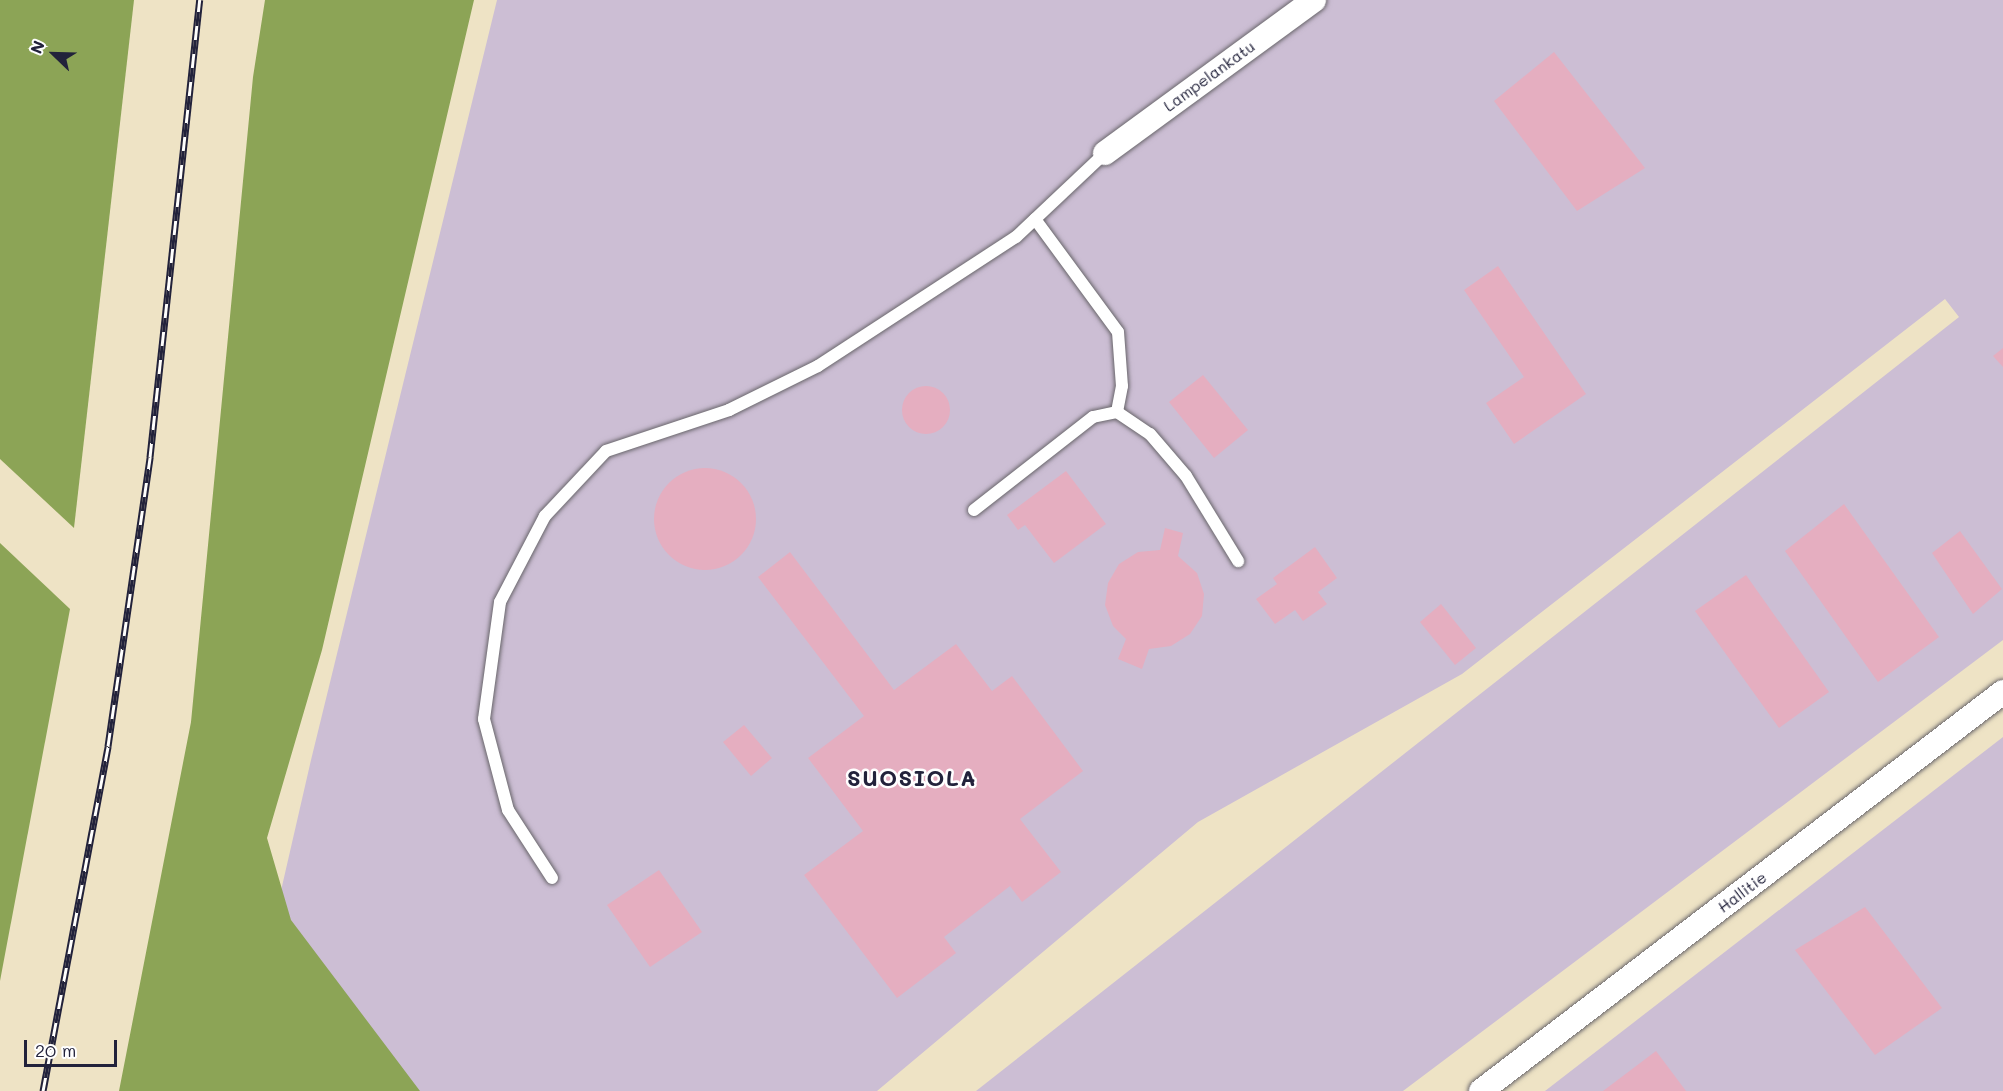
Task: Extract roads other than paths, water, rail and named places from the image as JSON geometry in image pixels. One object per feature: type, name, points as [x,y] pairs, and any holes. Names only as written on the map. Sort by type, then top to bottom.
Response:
[{"type":"street","name":"Lampelankatu","points":[[1104,153],[1314,0]]},
{"type":"street","name":"Hallitie","points":[[1481,1091],[2003,692]]},
{"type":"lane","points":[[552,878],[508,810],[484,718],[500,602],[545,516],[606,451],[729,410],[818,366],[1016,237],[1104,153]]},
{"type":"lane","points":[[1035,219],[1118,332],[1122,386],[1117,412]]},
{"type":"lane","points":[[974,510],[1093,417],[1117,412],[1150,435],[1186,476],[1238,561]]},
{"type":"railway","points":[[43,1091],[108,746],[150,457],[200,0]]},
{"type":"district","name":"SUOSIOLA","points":[[912,778]]}]
